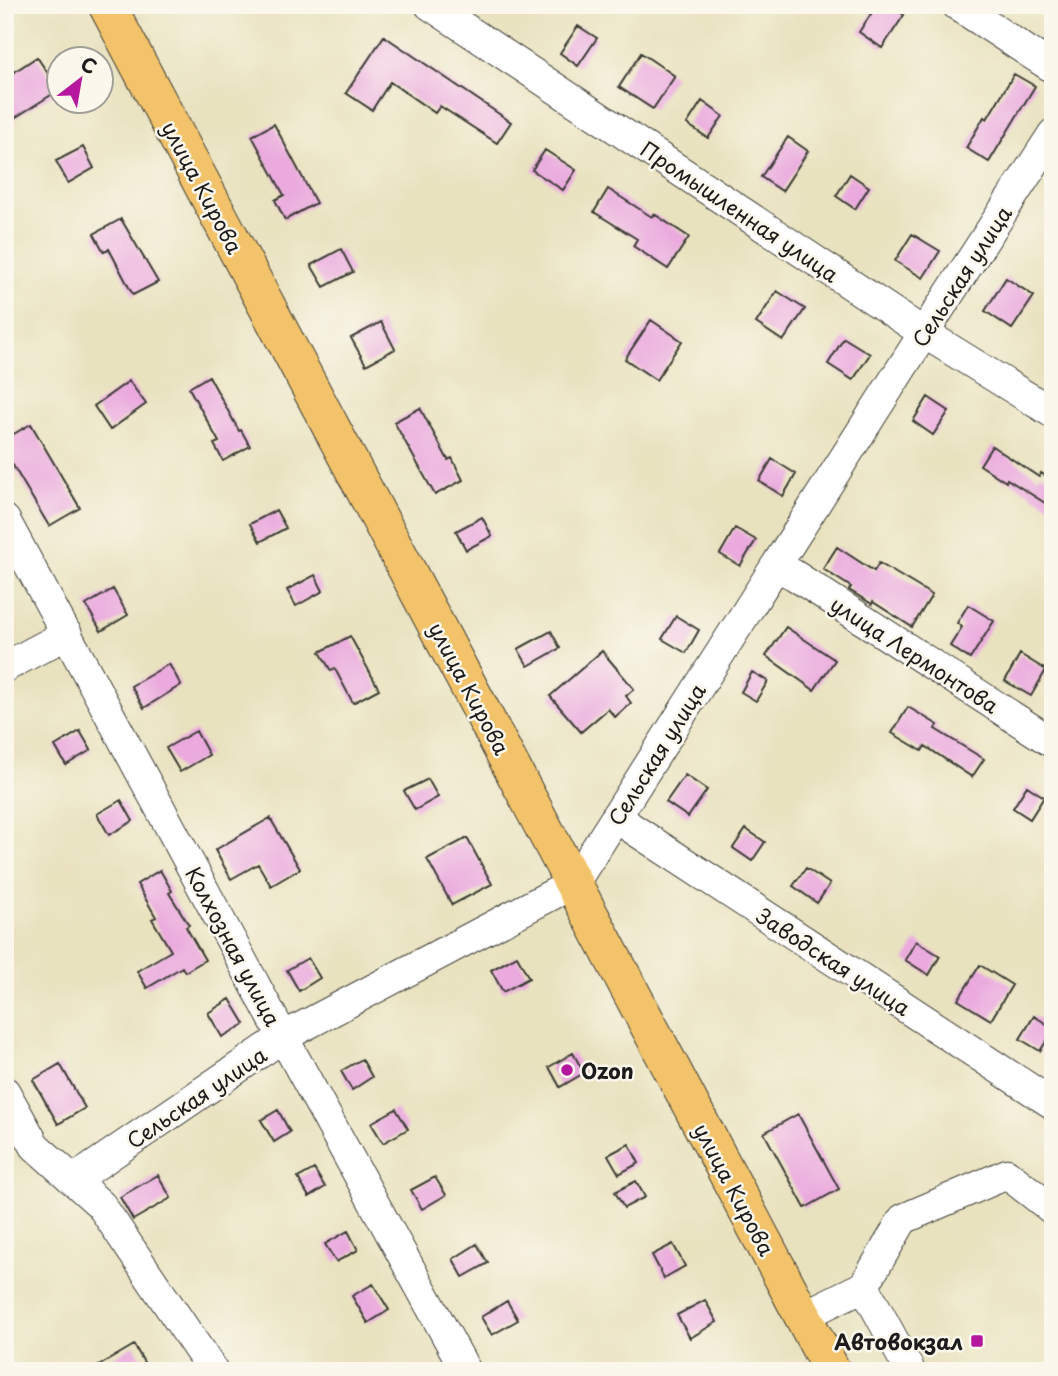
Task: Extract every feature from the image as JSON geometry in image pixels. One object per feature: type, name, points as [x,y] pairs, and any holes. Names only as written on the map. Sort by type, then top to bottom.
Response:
[{"type":"main road","name":"улица Кирова","points":[[107,5],[832,1371]]},
{"type":"street","name":"Промышленная улица","points":[[430,5],[924,332],[1053,413]]},
{"type":"street","points":[[957,5],[1053,68]]},
{"type":"street","name":"Сельская улица","points":[[74,1180],[283,1037],[574,883],[1053,134]]},
{"type":"street","name":"Колхозная улица","points":[[5,520],[466,1371]]},
{"type":"street","name":"улица Лермонтова","points":[[776,566],[794,575],[1053,743]]},
{"type":"street","points":[[5,667],[67,634]]},
{"type":"street","name":"Заводская улица","points":[[617,814],[630,827],[1053,1104]]},
{"type":"street","points":[[5,1092],[35,1146],[101,1205],[213,1371]]},
{"type":"street","points":[[803,1317],[864,1286],[904,1219],[1007,1174],[1053,1210]]},
{"type":"street","points":[[864,1286],[910,1371]]},
{"type":"building","points":[[877,5],[890,5],[904,15],[882,48],[859,32]]},
{"type":"building","points":[[578,26],[597,38],[578,66],[560,53]]},
{"type":"building","points":[[384,36],[511,122],[497,143],[440,106],[435,113],[390,82],[372,110],[346,93]]},
{"type":"building","points":[[641,53],[675,76],[653,109],[619,87]]},
{"type":"building","points":[[37,57],[46,70],[46,98],[5,124],[5,78]]},
{"type":"building","points":[[1014,74],[1035,86],[989,162],[966,148]]},
{"type":"building","points":[[702,101],[723,116],[708,138],[687,124]]},
{"type":"building","points":[[274,124],[316,203],[285,220],[275,200],[284,195],[252,136]]},
{"type":"building","points":[[788,137],[808,151],[782,191],[761,177]]},
{"type":"building","points":[[83,147],[94,168],[68,183],[56,161]]},
{"type":"building","points":[[545,150],[576,170],[563,190],[532,170]]},
{"type":"building","points":[[850,174],[869,187],[855,209],[836,196]]},
{"type":"building","points":[[608,189],[689,237],[668,269],[633,246],[637,239],[594,212]]},
{"type":"building","points":[[121,219],[158,282],[133,295],[109,249],[104,252],[94,234]]},
{"type":"building","points":[[912,234],[940,251],[923,278],[895,261]]},
{"type":"building","points":[[341,249],[353,272],[324,287],[311,265]]},
{"type":"building","points":[[1006,278],[1034,296],[1012,329],[985,311]]},
{"type":"building","points":[[777,291],[805,309],[783,341],[756,323]]},
{"type":"building","points":[[651,320],[682,341],[656,380],[625,359]]},
{"type":"building","points":[[381,322],[395,349],[366,365],[351,338]]},
{"type":"building","points":[[844,338],[870,354],[853,380],[828,364]]},
{"type":"building","points":[[209,376],[250,446],[223,461],[214,444],[219,442],[189,388]]},
{"type":"building","points":[[129,381],[146,404],[110,430],[94,406]]},
{"type":"building","points":[[928,397],[949,411],[933,435],[913,421]]},
{"type":"building","points":[[420,408],[448,460],[452,458],[463,480],[435,495],[394,422]]},
{"type":"building","points":[[31,424],[80,508],[49,526],[5,452],[5,439]]},
{"type":"building","points":[[992,446],[1039,477],[1041,473],[1053,480],[1053,508],[980,465]]},
{"type":"building","points":[[772,459],[796,474],[783,496],[759,481]]},
{"type":"building","points":[[276,510],[286,528],[260,542],[250,524]]},
{"type":"building","points":[[482,517],[492,536],[466,550],[456,531]]},
{"type":"building","points":[[735,528],[756,540],[740,566],[720,554]]},
{"type":"building","points":[[837,547],[874,571],[879,563],[932,595],[912,627],[849,590],[851,587],[823,569]]},
{"type":"building","points":[[315,575],[323,591],[296,606],[287,590]]},
{"type":"building","points":[[113,589],[128,615],[101,631],[86,605]]},
{"type":"building","points":[[968,605],[994,621],[970,659],[950,646],[962,627],[957,623]]},
{"type":"building","points":[[676,616],[699,630],[686,653],[662,639]]},
{"type":"building","points":[[786,627],[835,660],[814,690],[766,656]]},
{"type":"building","points":[[551,631],[560,648],[528,666],[518,649]]},
{"type":"building","points":[[350,636],[379,689],[353,703],[335,669],[331,671],[320,652]]},
{"type":"building","points":[[602,651],[634,689],[626,696],[631,703],[615,717],[608,709],[581,732],[550,696]]},
{"type":"building","points":[[1020,654],[1046,670],[1031,696],[1005,681]]},
{"type":"building","points":[[169,664],[181,685],[144,708],[131,686]]},
{"type":"building","points":[[752,672],[768,681],[756,701],[741,692]]},
{"type":"building","points":[[908,707],[938,725],[935,729],[984,759],[972,777],[925,746],[922,751],[892,733]]},
{"type":"building","points":[[80,731],[91,750],[66,765],[55,746]]},
{"type":"building","points":[[196,731],[209,755],[180,772],[166,748]]},
{"type":"building","points":[[685,775],[707,790],[688,817],[666,802]]},
{"type":"building","points":[[428,779],[438,797],[415,810],[404,791]]},
{"type":"building","points":[[1027,786],[1044,797],[1030,819],[1013,808]]},
{"type":"building","points":[[121,800],[133,821],[109,835],[97,814]]},
{"type":"building","points":[[270,818],[300,869],[271,886],[258,864],[231,879],[215,850]]},
{"type":"building","points":[[746,829],[765,842],[752,861],[733,848]]},
{"type":"building","points":[[467,838],[492,884],[452,905],[427,859]]},
{"type":"building","points":[[806,868],[830,884],[817,903],[793,886]]},
{"type":"building","points":[[160,870],[172,891],[169,893],[189,925],[186,927],[205,960],[185,972],[182,967],[147,988],[137,971],[171,951],[152,919],[156,917],[137,884]]},
{"type":"building","points":[[916,941],[940,956],[929,975],[905,960]]},
{"type":"building","points":[[517,956],[529,978],[503,992],[491,970]]},
{"type":"building","points":[[308,958],[320,978],[299,991],[287,970]]},
{"type":"building","points":[[980,965],[1012,985],[991,1020],[958,1000]]},
{"type":"building","points":[[230,999],[245,1024],[222,1037],[208,1013]]},
{"type":"building","points":[[1034,1016],[1053,1028],[1040,1051],[1020,1039]]},
{"type":"building","points":[[573,1053],[584,1073],[560,1087],[549,1067]]},
{"type":"building","points":[[362,1059],[372,1077],[352,1090],[341,1071]]},
{"type":"building","points":[[60,1064],[85,1108],[58,1124],[33,1080]]},
{"type":"building","points":[[396,1109],[408,1129],[383,1143],[371,1123]]},
{"type":"building","points":[[278,1110],[290,1132],[274,1142],[261,1120]]},
{"type":"building","points":[[798,1114],[839,1189],[805,1208],[764,1133]]},
{"type":"building","points":[[629,1144],[639,1163],[619,1174],[608,1155]]},
{"type":"building","points":[[314,1169],[325,1187],[309,1197],[298,1178]]},
{"type":"building","points":[[158,1175],[171,1198],[133,1220],[120,1197]]},
{"type":"building","points":[[435,1177],[446,1195],[422,1209],[411,1190]]},
{"type":"building","points":[[636,1181],[645,1197],[624,1208],[615,1192]]},
{"type":"building","points":[[348,1231],[358,1250],[336,1262],[325,1244]]},
{"type":"building","points":[[477,1244],[488,1263],[463,1277],[453,1259]]},
{"type":"building","points":[[673,1244],[685,1266],[664,1278],[652,1255]]},
{"type":"building","points":[[373,1284],[389,1310],[368,1323],[352,1296]]},
{"type":"building","points":[[705,1300],[717,1322],[690,1338],[677,1315]]},
{"type":"building","points":[[507,1301],[518,1320],[492,1335],[481,1317]]},
{"type":"building","points":[[134,1345],[149,1371],[90,1371]]},
{"type":"place","name":"Ozon","points":[[567,1070]]},
{"type":"place","name":"Автовокзал","points":[[977,1341]]}]
